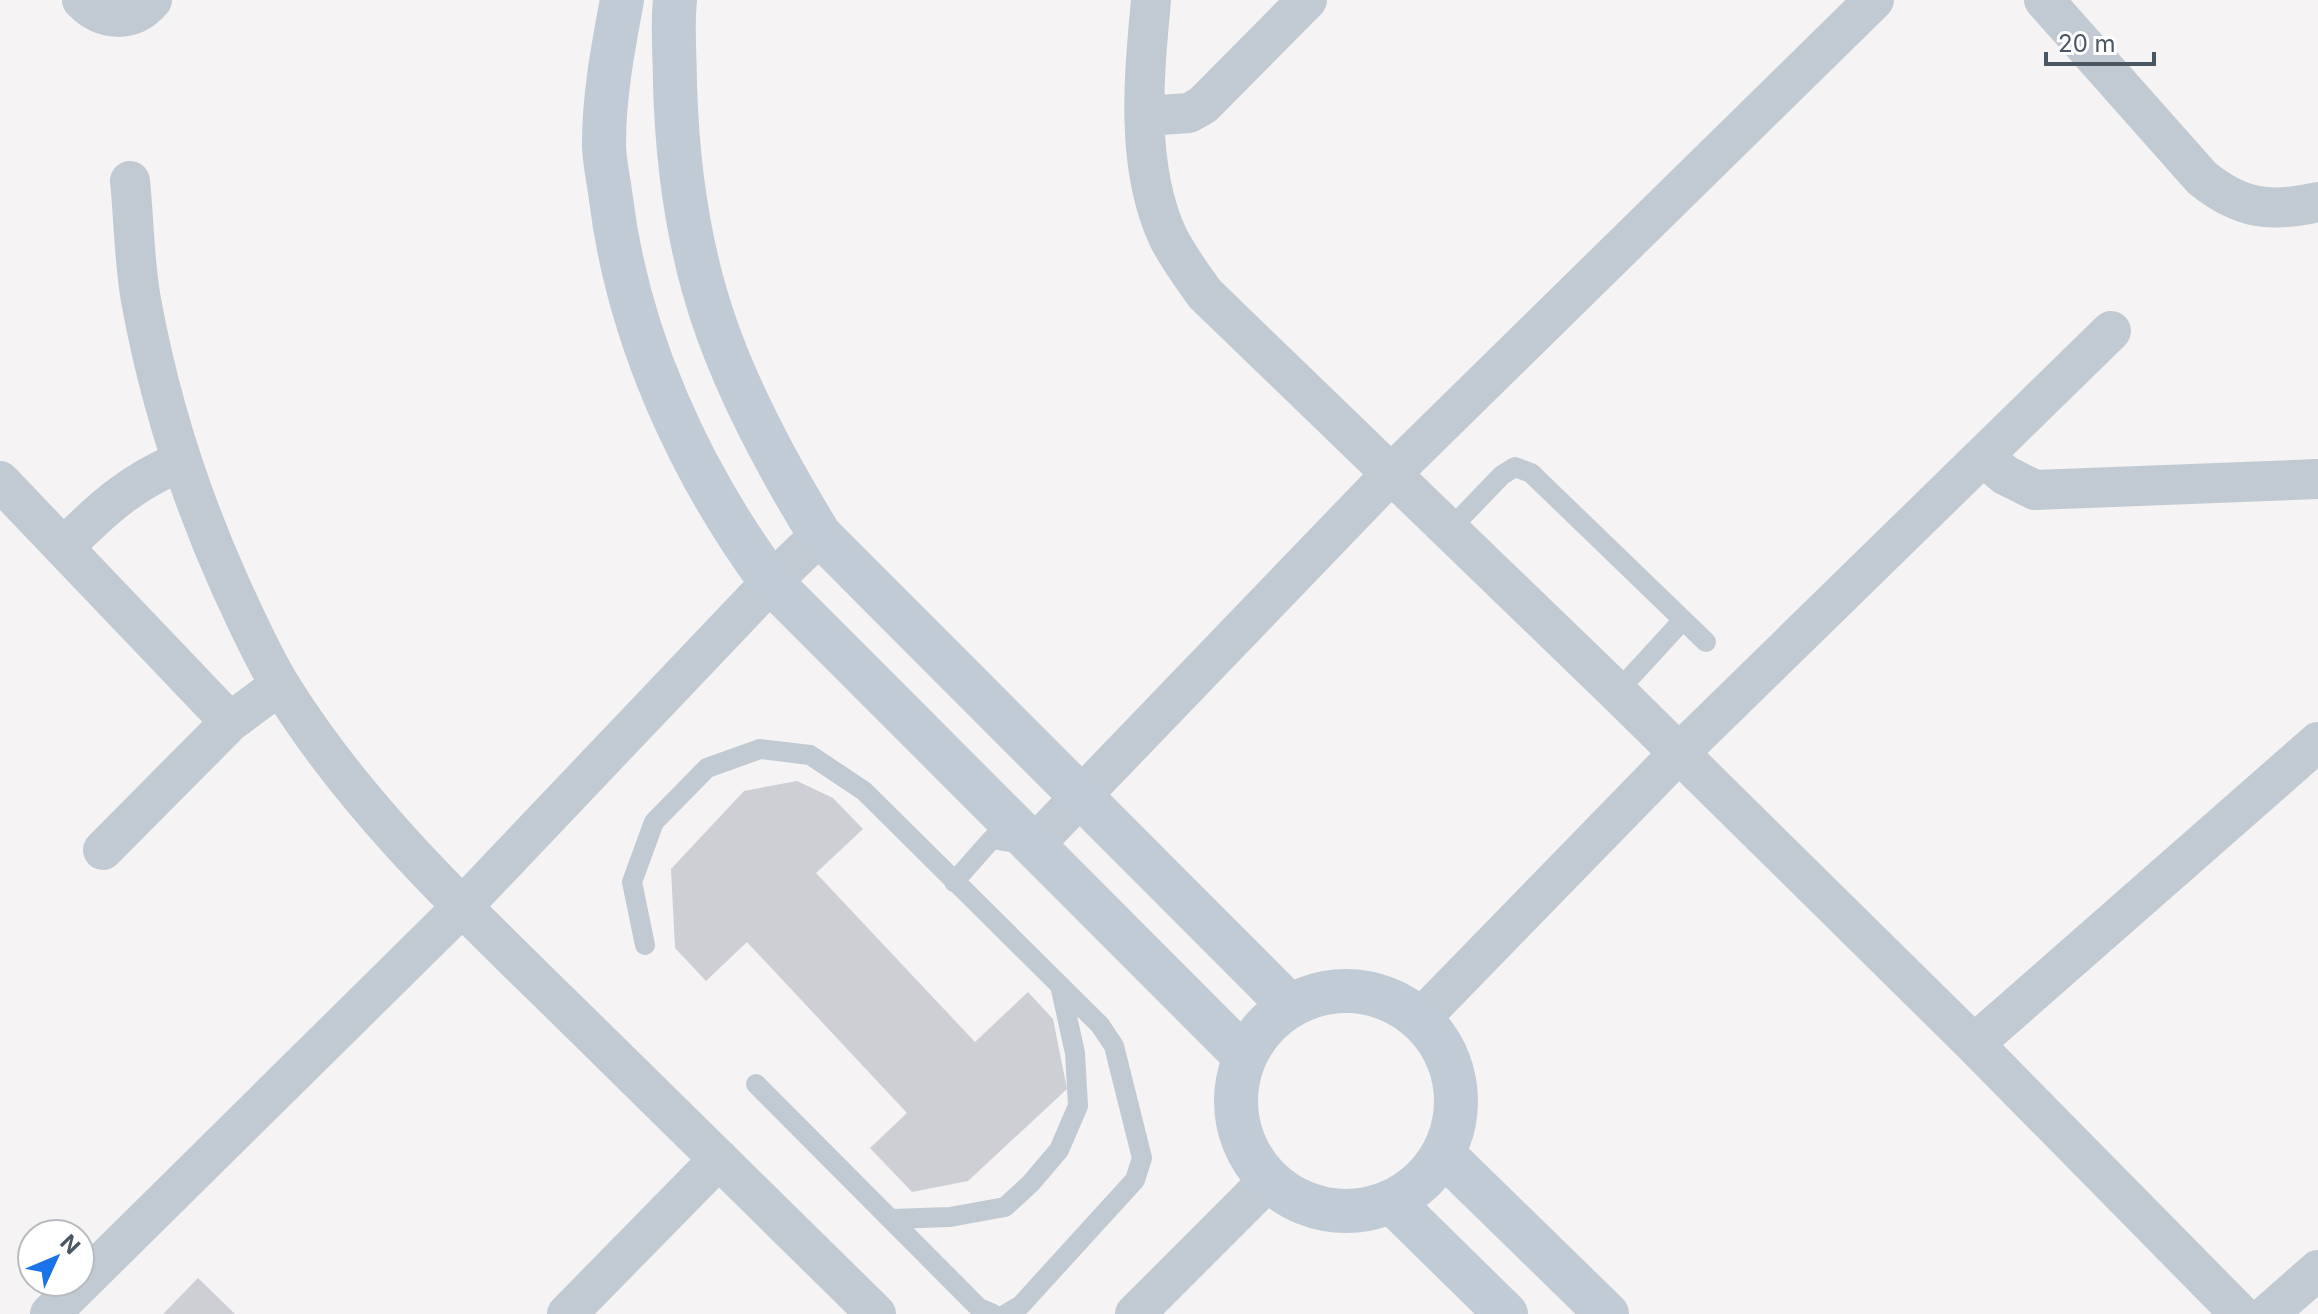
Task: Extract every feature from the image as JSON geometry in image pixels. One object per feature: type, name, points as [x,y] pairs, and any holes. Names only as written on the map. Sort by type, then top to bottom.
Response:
[{"type":"main road","points":[[622,0],[606,85],[604,148],[615,235],[648,351],[689,449],[716,502],[771,582],[1244,1056]]},
{"type":"main road","points":[[675,0],[677,145],[687,218],[704,290],[720,338],[788,483],[820,535],[1290,1006]]},
{"type":"main road","points":[[1357,991],[1390,1001],[1419,1020],[1438,1042],[1451,1069],[1456,1097],[1453,1126],[1443,1154],[1430,1173],[1412,1190],[1392,1202],[1360,1211],[1327,1210],[1296,1200],[1269,1180],[1249,1154],[1237,1122],[1236,1088],[1244,1056],[1271,1019],[1290,1006],[1322,993],[1357,991]]},
{"type":"main road","points":[[1443,1154],[1607,1314]]},
{"type":"main road","points":[[1392,1202],[1506,1314]]},
{"type":"street","points":[[82,0],[102,16],[137,9]]},
{"type":"street","points":[[1151,0],[1145,62],[1146,116],[1156,200],[1168,236],[1205,294],[1617,692],[1974,1044],[2240,1314]]},
{"type":"street","points":[[1146,116],[1189,113],[1203,105],[1307,0]]},
{"type":"street","points":[[1034,845],[1390,475],[1874,0]]},
{"type":"street","points":[[2044,0],[2202,178],[2219,191],[2245,204],[2275,209],[2318,202]]},
{"type":"street","points":[[130,181],[140,297],[182,461],[221,565],[280,685],[319,744],[370,810],[462,907],[876,1314]]},
{"type":"street","points":[[1419,1020],[1678,754],[2111,331]]},
{"type":"street","points":[[1983,456],[2005,475],[2035,490],[2318,479]]},
{"type":"street","points":[[64,547],[130,487],[182,461]]},
{"type":"street","points":[[0,481],[230,722]]},
{"type":"street","points":[[50,1314],[462,907],[771,582],[820,535]]},
{"type":"street","points":[[103,850],[230,722],[280,685]]},
{"type":"street","points":[[1974,1044],[2318,742]]},
{"type":"street","points":[[567,1314],[719,1159]]},
{"type":"street","points":[[1135,1314],[1269,1180]]},
{"type":"street","points":[[2268,1314],[2318,1270]]},
{"type":"lane","points":[[1450,529],[1502,475],[1515,467],[1531,473],[1706,642]]},
{"type":"lane","points":[[1617,692],[1683,620]]},
{"type":"lane","points":[[645,945],[632,882],[654,822],[707,768],[760,749],[810,755],[864,791],[1100,1025],[1114,1046],[1142,1158],[1135,1180],[1021,1305],[1006,1314]]},
{"type":"lane","points":[[954,882],[992,839],[1034,845]]},
{"type":"lane","points":[[891,1219],[950,1217],[1005,1207],[1059,1150],[1078,1106],[1075,1053],[1060,985]]},
{"type":"lane","points":[[756,1084],[979,1308],[993,1314]]},
{"type":"building","points":[[797,781],[833,798],[863,829],[816,873],[975,1042],[1028,992],[1053,1019],[1067,1089],[968,1181],[912,1192],[870,1148],[907,1113],[747,942],[706,981],[675,948],[671,869],[744,791]]},
{"type":"building","points":[[198,1278],[235,1314],[163,1314]]}]
